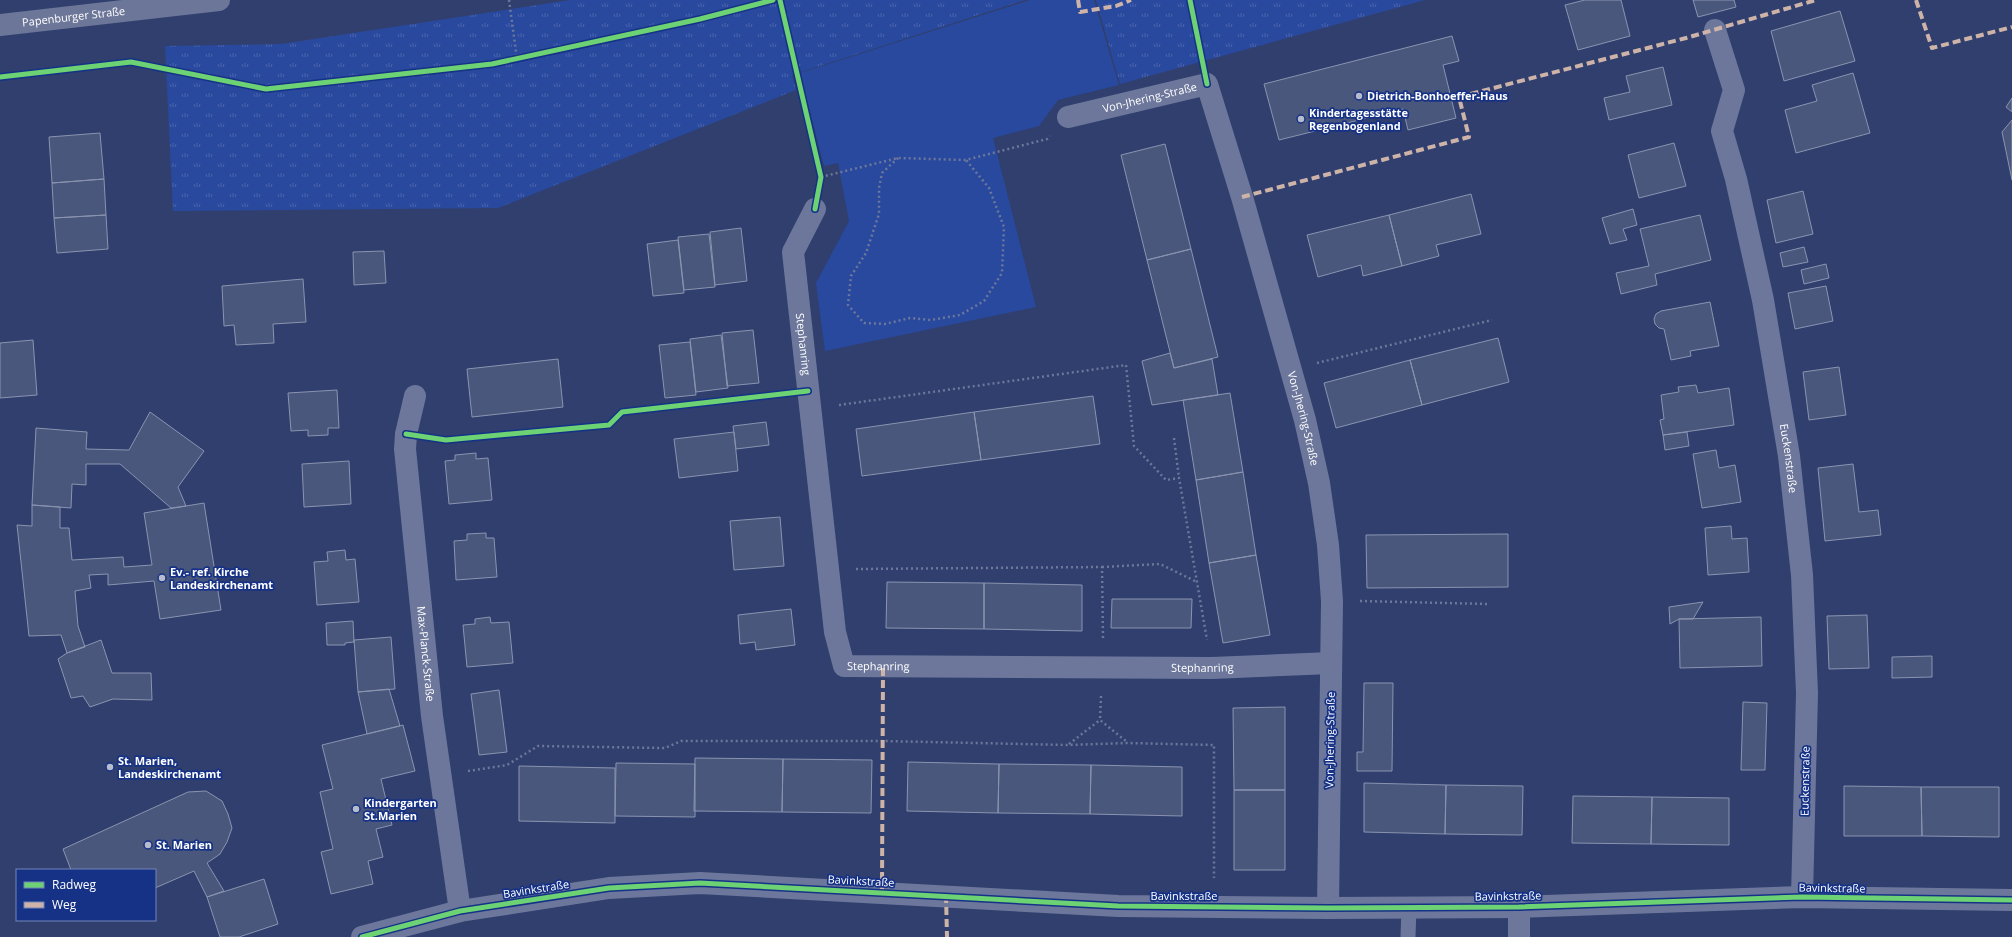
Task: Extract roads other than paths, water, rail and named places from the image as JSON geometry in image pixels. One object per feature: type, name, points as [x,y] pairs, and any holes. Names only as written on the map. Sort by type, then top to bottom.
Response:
[{"type":"main road","name":"Papenburger Straße","points":[[0,25],[219,0]]},
{"type":"street","name":"Euckenstraße","points":[[1715,30],[1734,90],[1722,130],[1736,179],[1763,300],[1789,456],[1802,575],[1807,693],[1802,897]]},
{"type":"street","name":"Von-Jhering-Straße","points":[[1068,117],[1207,84],[1242,197],[1304,420],[1319,483],[1328,546],[1332,600],[1328,908]]},
{"type":"street","name":"Stephanring","points":[[815,209],[793,252],[835,632],[844,666],[1212,668],[1331,663]]},
{"type":"street","name":"Max-Planck-Straße","points":[[415,396],[406,434],[405,449],[432,716],[460,911]]},
{"type":"street","name":"Bavinkstraße","points":[[362,937],[460,911],[609,888],[700,883],[1118,906],[1328,908],[1409,906],[1519,907],[1802,897],[2012,900]]},
{"type":"street","points":[[1518,937],[1519,907]]},
{"type":"lane","points":[[1408,937],[1409,906]]},
{"type":"place","name":"Dietrich-Bonhoeffer-Haus","points":[[1359,96]]},
{"type":"place","name":"Kindertagesstätte Regenbogenland","points":[[1301,119]]},
{"type":"place","name":"Ev.- ref. Kirche Landeskirchenamt","points":[[162,578]]},
{"type":"place","name":"St. Marien, Landeskirchenamt","points":[[110,767]]},
{"type":"place","name":"Kindergarten St.Marien","points":[[356,809]]},
{"type":"place","name":"St. Marien","points":[[148,845]]}]
